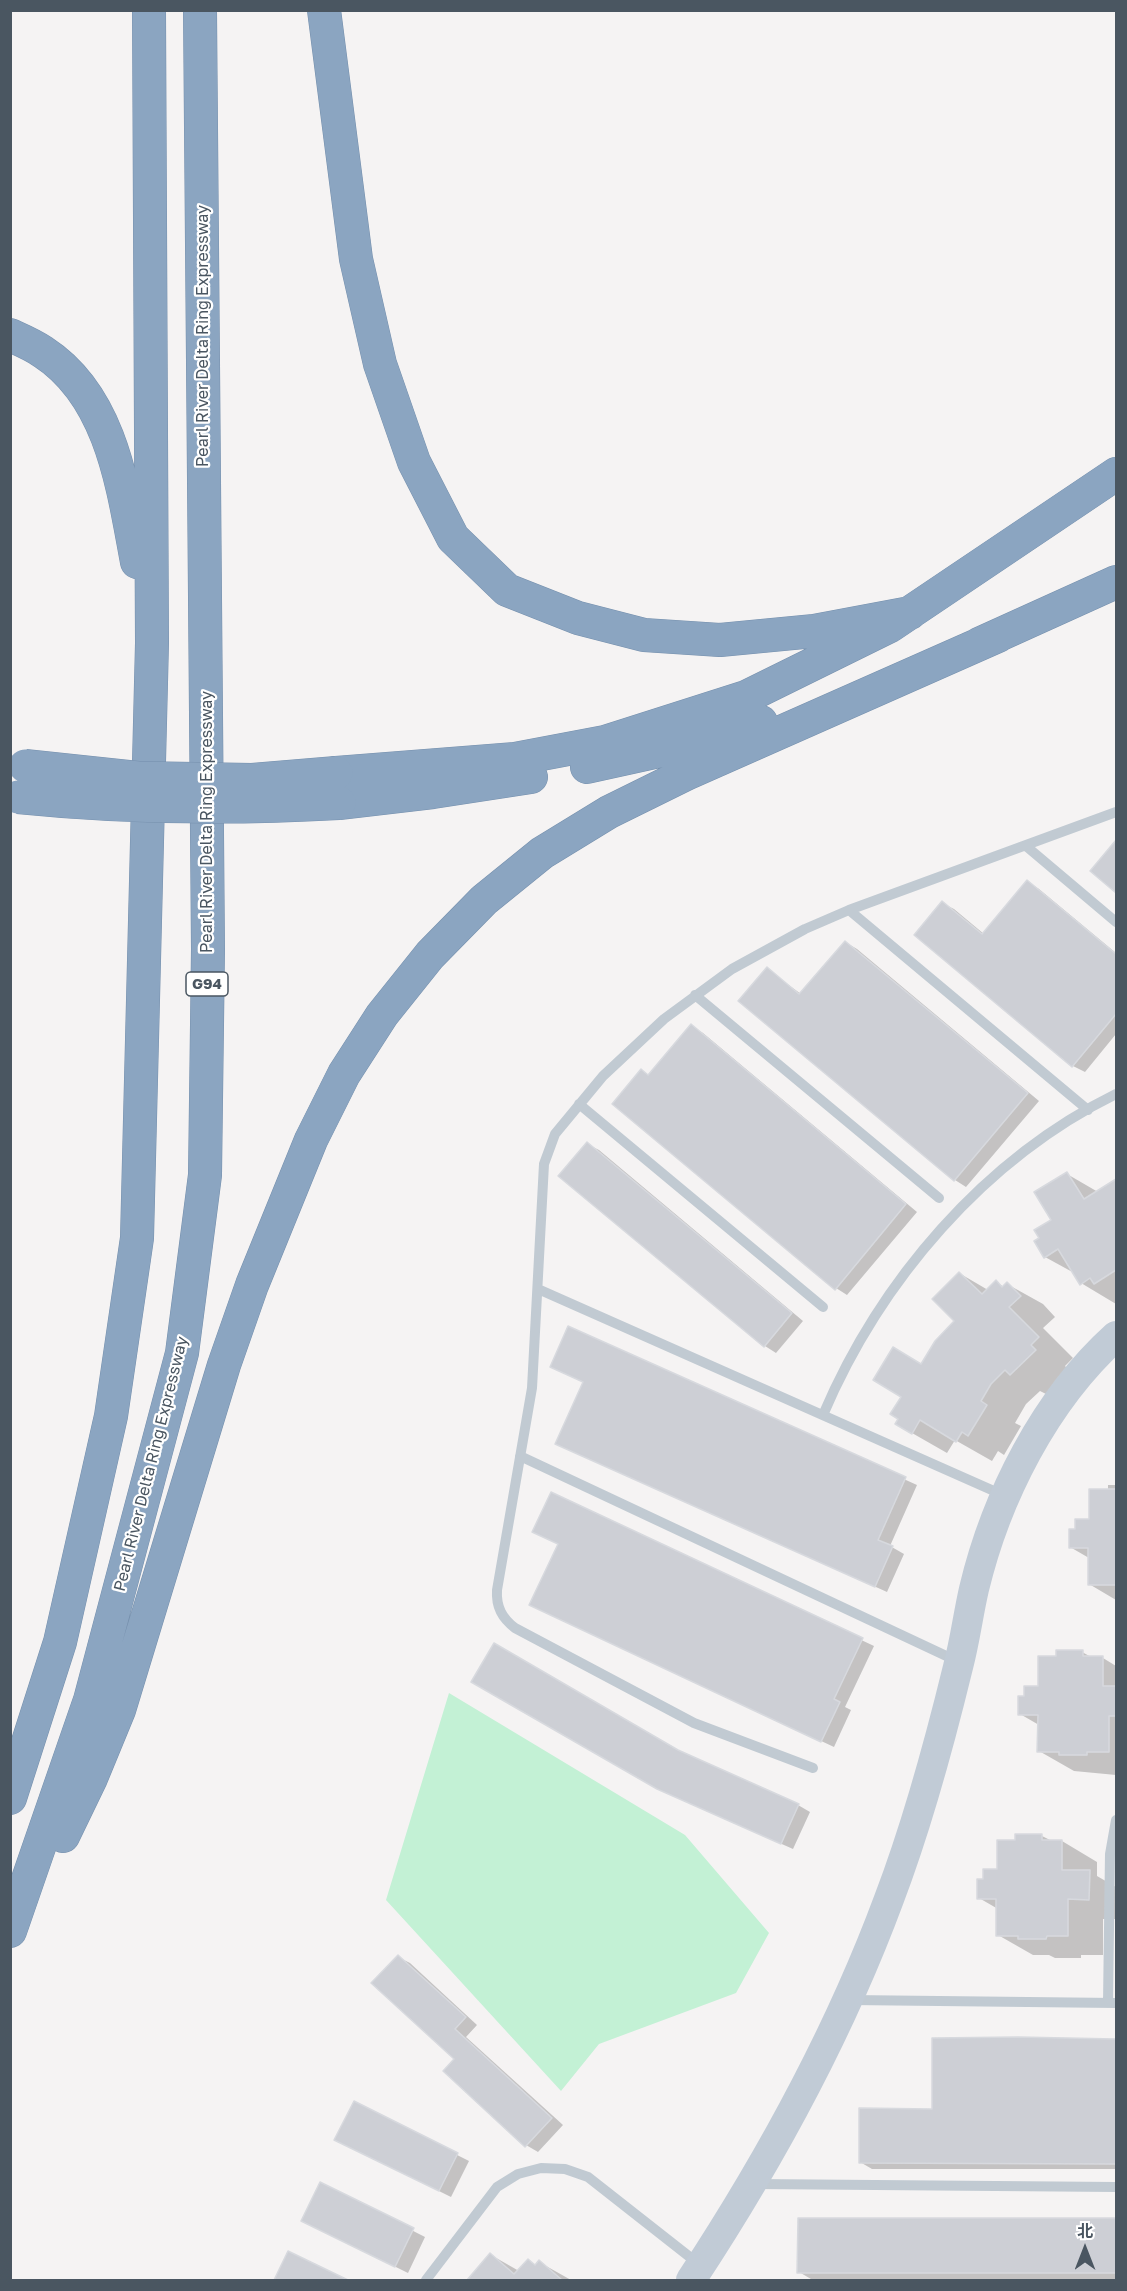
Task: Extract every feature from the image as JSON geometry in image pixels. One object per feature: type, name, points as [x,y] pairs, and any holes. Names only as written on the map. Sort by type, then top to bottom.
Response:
[{"type":"highway","points":[[10,1798],[60,1642],[73,1585],[111,1416],[137,1238],[152,643],[149,10]]},
{"type":"highway","name":"Pearl River Delta Ring Expressway","points":[[10,1931],[90,1700],[182,1353],[205,1175],[208,950],[200,10]]},
{"type":"highway","points":[[324,10],[356,259],[380,364],[414,462],[453,538],[507,590],[578,618],[644,635],[720,640],[814,631],[910,613]]},
{"type":"highway","points":[[10,335],[44,352],[76,382],[102,423],[120,473],[152,643]]},
{"type":"highway","points":[[338,788],[605,742],[746,697],[891,626],[1116,474]]},
{"type":"highway","points":[[10,1942],[91,1778],[119,1710],[225,1365],[282,1207],[311,1140],[344,1074],[382,1015],[430,955],[484,900],[542,853],[599,818],[686,774],[1116,582]]},
{"type":"highway","points":[[16,780],[149,778],[252,780],[338,788],[518,780],[609,763],[687,745],[779,716],[998,636]]},
{"type":"street","points":[[695,2273],[752,2184],[801,2097],[848,2000],[889,1899],[934,1762],[960,1662],[974,1589],[984,1553],[1006,1497],[1028,1451],[1047,1419],[1078,1377],[1116,1336]]},
{"type":"lane","points":[[813,1768],[694,1723],[508,1622],[498,1607],[497,1590],[532,1388],[544,1164],[555,1134],[579,1104],[633,1047],[695,994],[732,969],[768,948],[849,910],[1116,812]]},
{"type":"lane","points":[[1026,846],[1116,921]]},
{"type":"lane","points":[[849,910],[1088,1110]]},
{"type":"lane","points":[[695,994],[939,1198]]},
{"type":"lane","points":[[823,1415],[851,1357],[878,1310],[923,1249],[976,1193],[1035,1144],[1116,1094]]},
{"type":"lane","points":[[579,1104],[823,1307]]},
{"type":"lane","points":[[538,1289],[1006,1497]]},
{"type":"lane","points":[[520,1456],[960,1662]]},
{"type":"lane","points":[[848,2000],[1112,2003],[1110,1854],[1116,1821]]},
{"type":"lane","points":[[426,2280],[497,2187],[518,2174],[541,2168],[565,2169],[588,2177],[695,2273]]},
{"type":"lane","points":[[752,2184],[1116,2187]]},
{"type":"green space","points":[[449,1693],[685,1835],[769,1933],[736,1993],[599,2044],[561,2091],[386,1900]]},
{"type":"building","points":[[1116,840],[1116,893],[1090,871]]},
{"type":"building","points":[[1027,880],[1116,954],[1116,1014],[1072,1067],[914,935],[942,901],[982,934]]},
{"type":"building","points":[[845,941],[1028,1093],[954,1181],[738,1001],[767,967],[799,994]]},
{"type":"building","points":[[691,1024],[906,1204],[835,1290],[612,1104],[641,1069],[648,1075]]},
{"type":"building","points":[[587,1142],[792,1313],[764,1347],[558,1176]]},
{"type":"building","points":[[1067,1172],[1084,1199],[1116,1179],[1116,1270],[1094,1284],[1090,1278],[1080,1285],[1058,1249],[1044,1258],[1034,1241],[1039,1238],[1034,1230],[1051,1220],[1034,1192]]},
{"type":"building","points":[[959,1272],[982,1294],[996,1280],[1002,1287],[1007,1282],[1021,1296],[1009,1307],[1039,1337],[1031,1345],[1036,1350],[1010,1375],[1005,1370],[991,1384],[981,1401],[987,1405],[968,1436],[962,1432],[956,1442],[920,1420],[912,1434],[895,1424],[898,1419],[890,1414],[901,1397],[873,1380],[893,1347],[921,1364],[935,1341],[954,1321],[932,1299]]},
{"type":"building","points":[[568,1326],[906,1477],[878,1540],[893,1546],[875,1587],[555,1444],[583,1382],[550,1367]]},
{"type":"building","points":[[1089,1489],[1116,1489],[1116,1585],[1088,1585],[1088,1548],[1069,1548],[1069,1529],[1075,1529],[1075,1519],[1089,1519]]},
{"type":"building","points":[[551,1492],[863,1638],[834,1699],[840,1702],[821,1742],[529,1605],[558,1544],[532,1532]]},
{"type":"building","points":[[494,1643],[678,1750],[799,1804],[781,1844],[657,1789],[471,1682]]},
{"type":"building","points":[[1056,1650],[1083,1650],[1083,1656],[1103,1656],[1103,1686],[1116,1686],[1116,1716],[1109,1716],[1109,1752],[1059,1755],[1059,1752],[1037,1752],[1038,1715],[1018,1715],[1018,1696],[1024,1696],[1024,1686],[1038,1686],[1038,1656],[1056,1656]]},
{"type":"building","points":[[1015,1834],[1042,1834],[1042,1840],[1062,1840],[1062,1870],[1090,1870],[1089,1900],[1068,1899],[1068,1936],[1018,1939],[1018,1936],[996,1936],[996,1899],[977,1899],[977,1879],[983,1879],[983,1869],[997,1869],[997,1840],[1015,1840]]},
{"type":"building","points":[[398,1955],[466,2017],[455,2029],[552,2118],[525,2147],[443,2071],[454,2059],[371,1983]]},
{"type":"building","points":[[932,2038],[1116,2039],[1116,2164],[859,2163],[859,2108],[932,2109]]},
{"type":"building","points":[[354,2101],[458,2153],[439,2191],[334,2140]]},
{"type":"building","points":[[320,2182],[414,2228],[395,2267],[301,2221]]},
{"type":"building","points":[[798,2218],[1116,2218],[1116,2273],[797,2273]]},
{"type":"building","points":[[288,2251],[348,2280],[274,2280]]},
{"type":"building","points":[[490,2253],[514,2274],[528,2259],[535,2265],[539,2260],[562,2280],[467,2280]]}]
